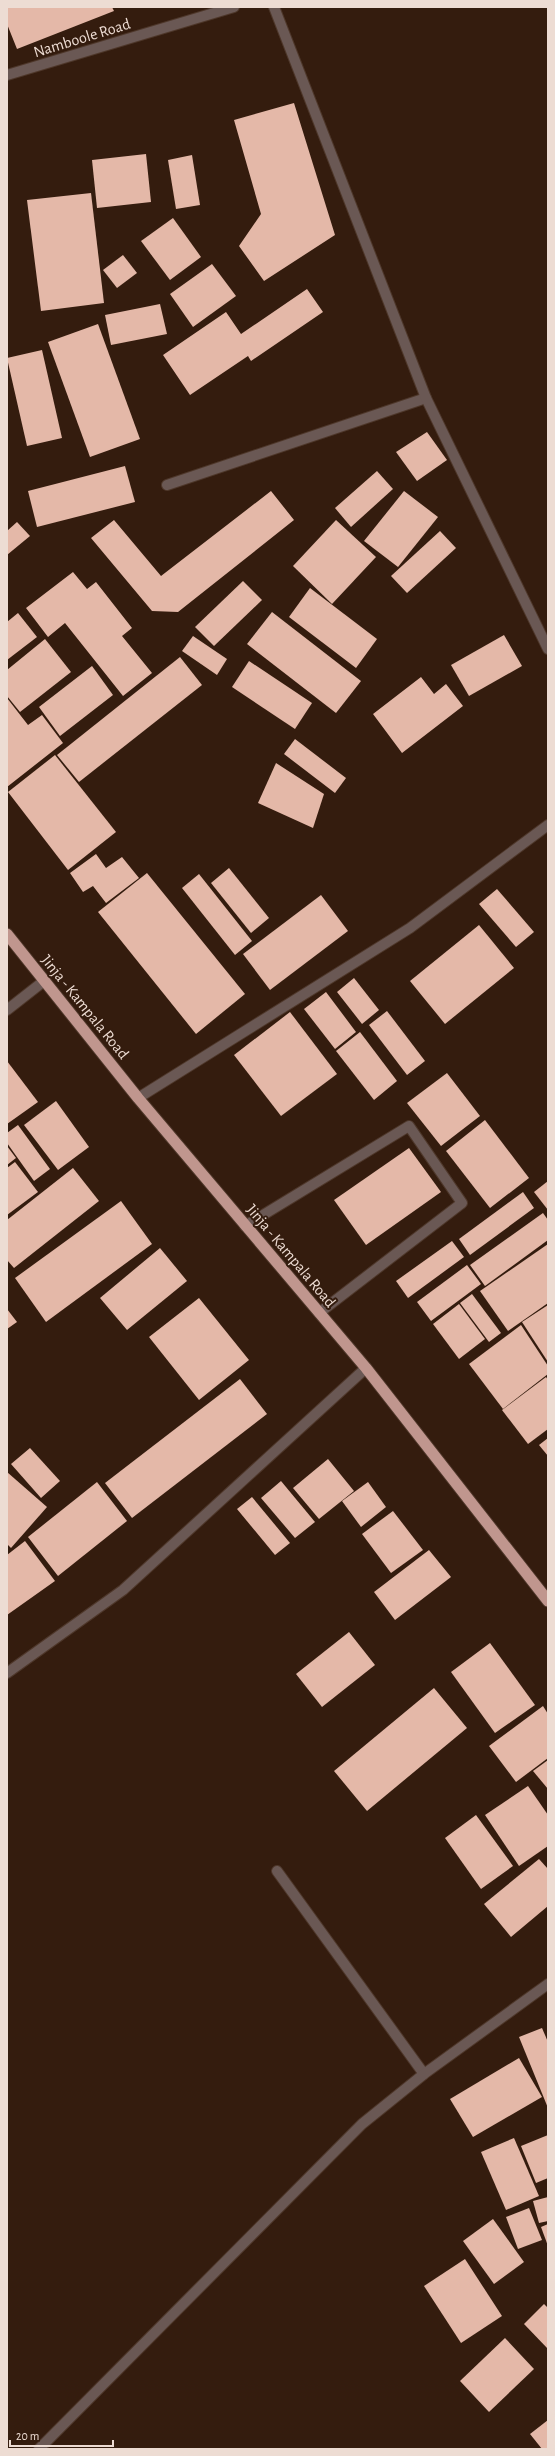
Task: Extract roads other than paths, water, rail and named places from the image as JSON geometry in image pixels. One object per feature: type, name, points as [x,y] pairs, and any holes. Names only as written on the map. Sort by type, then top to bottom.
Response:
[{"type":"highway","name":"Jinja - Kampala Road","points":[[7,934],[138,1098],[366,1368],[548,1601]]},
{"type":"street","points":[[274,7],[426,398],[548,649]]},
{"type":"street","name":"Namboole Road","points":[[7,75],[231,8]]},
{"type":"street","points":[[167,485],[426,398]]},
{"type":"street","points":[[138,1098],[410,928],[548,826]]},
{"type":"street","points":[[7,1010],[44,981]]},
{"type":"street","points":[[245,1226],[409,1126],[462,1204],[319,1313]]},
{"type":"street","points":[[7,1674],[123,1590],[366,1368]]},
{"type":"street","points":[[277,1870],[424,2074]]},
{"type":"street","points":[[40,2449],[362,2124],[424,2074],[548,1984]]}]
